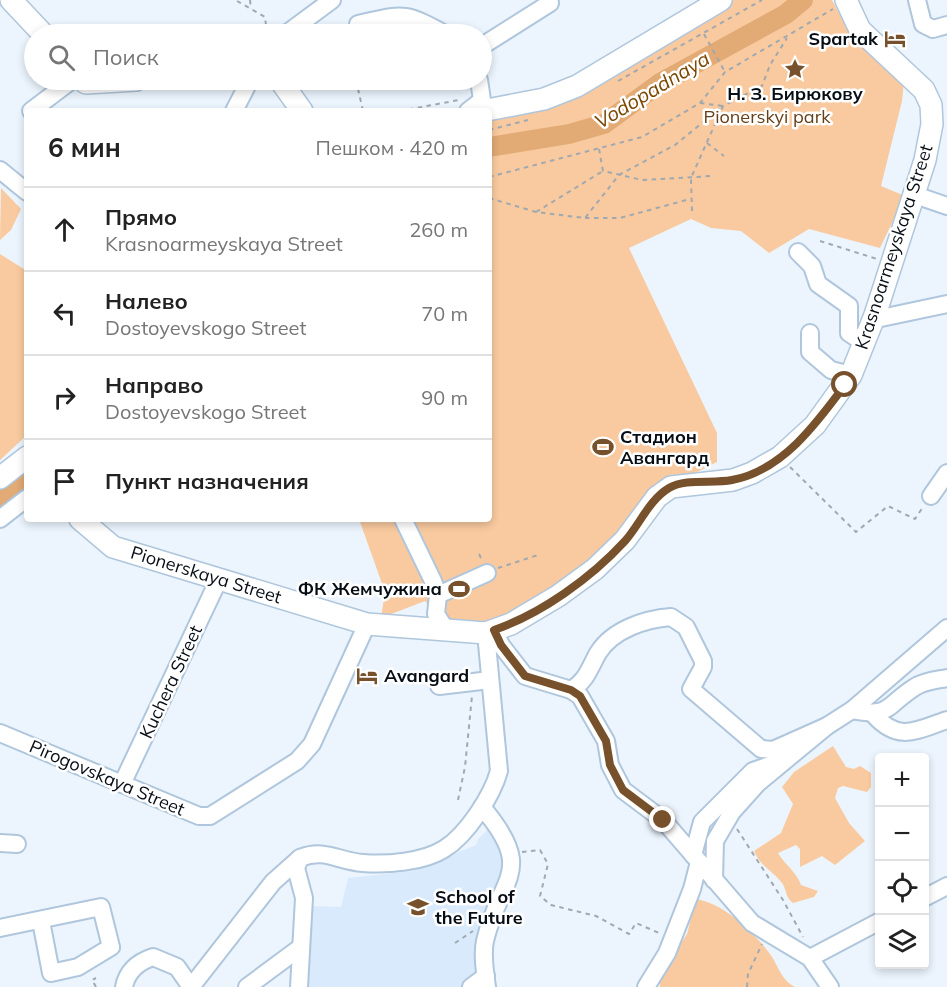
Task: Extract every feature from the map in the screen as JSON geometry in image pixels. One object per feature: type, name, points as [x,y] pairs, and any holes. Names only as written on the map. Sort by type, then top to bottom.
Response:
[{"type":"main road","points":[[10,0],[33,24]]},
{"type":"main road","points":[[468,107],[555,91],[588,75],[711,0]]},
{"type":"main road","points":[[492,109],[543,99],[577,87],[721,0]]},
{"type":"main road","name":"Krasnoarmeyskaya Street","points":[[498,633],[558,596],[595,569],[625,540],[657,497],[671,487],[733,480],[752,473],[780,457],[815,425],[850,375],[875,315],[912,194],[925,160],[932,124],[930,105],[924,90],[860,30],[846,1]]},
{"type":"main road","points":[[287,90],[301,108]]},
{"type":"main road","points":[[0,478],[24,459]]},
{"type":"main road","name":"Pionerskaya Street","points":[[84,522],[113,547],[367,624],[498,633]]},
{"type":"street","points":[[300,24],[332,0]]},
{"type":"street","points":[[917,0],[923,24],[933,29],[947,25]]},
{"type":"street","points":[[492,40],[550,3]]},
{"type":"street","points":[[358,24],[399,15],[414,17],[426,24]]},
{"type":"street","points":[[35,108],[59,90]]},
{"type":"street","points":[[236,108],[245,90]]},
{"type":"street","points":[[468,107],[482,99],[481,90]]},
{"type":"street","points":[[0,170],[24,190]]},
{"type":"street","points":[[912,194],[947,206]]},
{"type":"street","points":[[798,252],[812,266],[818,284],[849,306],[849,333],[864,343]]},
{"type":"street","points":[[875,315],[881,318],[947,304]]},
{"type":"street","points":[[810,333],[810,352],[831,370],[850,375]]},
{"type":"street","points":[[931,496],[947,473]]},
{"type":"street","points":[[0,519],[24,500]]},
{"type":"street","points":[[404,522],[438,596],[436,614],[446,630]]},
{"type":"street","points":[[438,596],[487,573]]},
{"type":"street","name":"Kuchera Street","points":[[122,784],[219,579]]},
{"type":"street","points":[[571,690],[582,683],[599,652],[610,641],[639,623],[671,617],[686,627],[703,661],[703,667],[690,689],[761,749],[773,750],[827,726]]},
{"type":"street","name":"Pirogovskaya Street","points":[[0,732],[199,816],[219,813],[297,761],[312,744],[367,624]]},
{"type":"street","points":[[714,880],[715,841],[728,818],[758,783],[827,726],[852,710],[947,628]]},
{"type":"street","points":[[124,987],[126,976],[142,960],[158,958],[177,967],[191,987],[273,882],[300,858],[314,852],[361,863],[401,863],[444,849],[482,807],[495,787],[499,771],[482,681],[498,633]]},
{"type":"street","points":[[498,633],[525,676],[571,690],[580,696],[606,741],[610,765],[623,790],[663,820],[752,923],[811,957],[830,987]]},
{"type":"street","points":[[874,715],[897,702],[915,687],[947,678]]},
{"type":"street","points":[[439,686],[482,681]]},
{"type":"street","points":[[852,710],[874,715],[885,727],[909,733],[947,720]]},
{"type":"street","points":[[646,987],[673,939],[692,889],[702,822],[753,771],[786,759]]},
{"type":"street","points":[[471,987],[486,982],[484,943],[510,881],[511,856],[504,834],[482,807]]},
{"type":"street","points":[[0,843],[17,844]]},
{"type":"street","points":[[299,987],[304,898],[296,868],[300,858]]},
{"type":"street","points":[[929,895],[947,886]]},
{"type":"street","points":[[0,928],[101,907],[111,947],[78,968],[51,973],[40,921]]},
{"type":"street","points":[[811,957],[875,923]]},
{"type":"street","points":[[247,987],[301,947]]},
{"type":"street","points":[[158,958],[174,979]]},
{"type":"path","points":[[250,0],[251,9]]},
{"type":"path","points":[[492,176],[642,137],[700,103],[725,72],[846,1]]},
{"type":"path","points":[[237,2],[265,17],[266,24]]},
{"type":"path","points":[[704,34],[725,72]]},
{"type":"path","points":[[585,218],[619,175],[675,145],[723,106],[762,86],[770,65],[788,36]]},
{"type":"path","points":[[358,90],[362,108]]},
{"type":"path","points":[[700,103],[723,106]]},
{"type":"path","points":[[692,211],[691,178],[723,106]]},
{"type":"path","points":[[451,108],[468,107]]},
{"type":"path","points":[[707,143],[724,156]]},
{"type":"path","points":[[598,148],[603,171]]},
{"type":"path","points":[[536,212],[603,171],[642,180],[712,176]]},
{"type":"path","points":[[492,199],[536,212],[585,218],[620,218],[691,199]]},
{"type":"path","points":[[820,241],[877,259]]},
{"type":"path","points":[[780,457],[856,532],[888,506],[915,519],[931,496]]},
{"type":"path","points":[[487,573],[507,563],[538,555]]},
{"type":"path","points":[[458,800],[482,681]]},
{"type":"path","points":[[728,818],[783,900],[811,957]]},
{"type":"path","points":[[511,856],[518,852],[540,850],[548,864],[540,896],[551,905],[596,916],[629,934],[636,923],[673,939]]},
{"type":"path","points":[[747,987],[748,974],[768,933]]},
{"type":"path","points":[[96,978],[92,980],[96,987]]},
{"type":"shaded area","name":"School of the Future","points":[[490,827],[507,857],[482,974],[467,987],[307,987],[310,906],[341,907],[348,878],[413,871],[476,845],[478,839]]},
{"type":"green space","name":"Pionerskyi park","points":[[718,0],[832,0],[852,37],[904,82],[902,101],[881,186],[905,196],[880,248],[809,229],[769,253],[741,231],[711,228],[691,219],[629,248],[717,433],[717,462],[691,475],[554,589],[500,619],[466,624],[436,614],[425,601],[381,618],[385,592],[360,522],[492,522],[492,110],[555,91]]},
{"type":"green space","points":[[1,188],[21,209],[11,230],[0,240]]},
{"type":"green space","points":[[0,254],[24,269],[24,438],[0,460]]},
{"type":"green space","points":[[833,746],[846,767],[854,769],[860,766],[871,773],[871,787],[867,792],[843,786],[838,788],[835,798],[849,823],[865,841],[835,865],[822,856],[800,867],[800,849],[796,845],[778,853],[801,885],[818,891],[814,897],[793,903],[782,883],[760,861],[754,851],[781,833],[793,804],[782,787],[794,772]]},
{"type":"green space","points":[[696,899],[717,906],[737,919],[755,936],[770,954],[786,980],[795,987],[660,987],[660,976],[687,934]]},
{"type":"waterway","name":"Vodopadnaya","points":[[492,147],[569,134],[604,124],[660,83],[786,14],[803,0]]},
{"type":"waterway","name":"Vodopadnaya","points":[[0,497],[24,476]]},
{"type":"place","name":"Spartak","points":[[895,39]]},
{"type":"place","name":"Н. З. Бирюкову","points":[[795,69]]},
{"type":"place","name":"Стадион Авангард","points":[[603,447]]},
{"type":"place","name":"ФК Жемчужина","points":[[459,589]]},
{"type":"place","name":"Avangard","points":[[367,676]]},
{"type":"place","name":"School of the Future","points":[[418,907]]},
{"type":"route","points":[[663,820],[623,790],[610,765],[606,741],[580,696],[571,690],[525,676],[501,645],[494,630],[512,624],[558,596],[595,569],[625,540],[657,497],[671,487],[733,480],[752,473],[780,457],[815,425],[845,385]]}]
